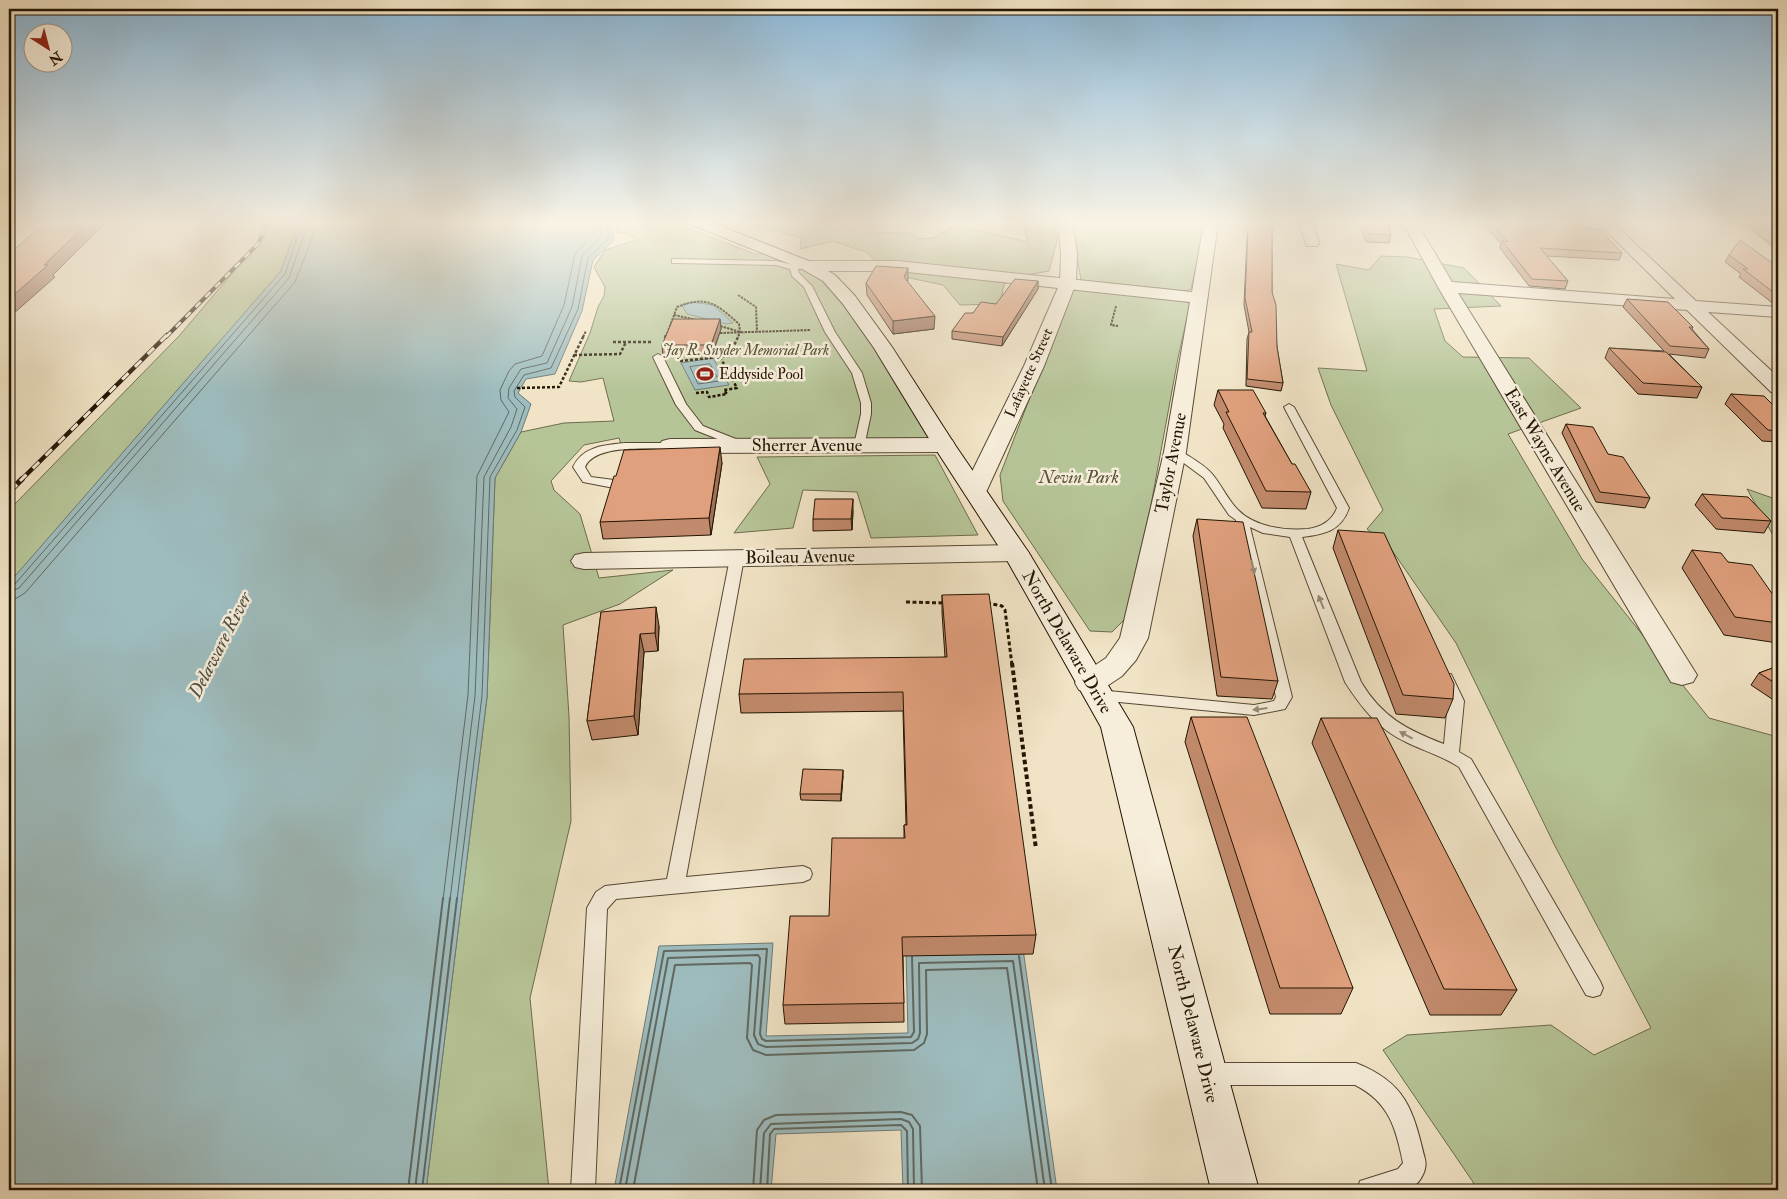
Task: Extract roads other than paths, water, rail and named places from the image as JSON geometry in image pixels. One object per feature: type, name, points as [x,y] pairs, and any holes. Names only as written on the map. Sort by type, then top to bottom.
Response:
[{"type":"street","name":"North Delaware Drive","points":[[830,279],[849,300],[883,347],[944,445],[1016,553],[1117,727],[1235,1190]]},
{"type":"street","points":[[1028,279],[1199,298]]},
{"type":"street","name":"Lafayette Street","points":[[975,490],[1034,366],[1068,279]]},
{"type":"street","name":"Taylor Avenue","points":[[1094,689],[1127,653],[1134,638],[1175,452],[1202,279]]},
{"type":"street","name":"East Wayne Avenue","points":[[1441,279],[1682,675]]},
{"type":"street","points":[[1662,279],[1778,388]]},
{"type":"street","points":[[1446,287],[1778,312]]},
{"type":"street","name":"Sherrer Avenue","points":[[670,446],[944,445]]},
{"type":"street","name":"Boileau Avenue","points":[[584,561],[1016,553]]},
{"type":"lane","points":[[800,279],[808,286],[829,330],[858,372],[866,403],[866,414],[860,445]]},
{"type":"lane","points":[[658,357],[681,405],[699,428],[745,446]]},
{"type":"lane","points":[[1289,407],[1343,508],[1340,519],[1321,531]]},
{"type":"lane","points":[[614,484],[587,480],[579,467],[585,457],[603,450],[670,446]]},
{"type":"lane","points":[[1175,452],[1208,476],[1233,512],[1242,520],[1267,530],[1295,534],[1321,531],[1339,536]]},
{"type":"lane","points":[[1094,689],[1254,710],[1279,706],[1284,697],[1242,520]]},
{"type":"lane","points":[[1295,534],[1353,682],[1363,700],[1404,735],[1451,752],[1465,763],[1593,988]]},
{"type":"lane","points":[[675,885],[737,558]]},
{"type":"lane","points":[[1440,664],[1456,701],[1451,752]]},
{"type":"lane","points":[[583,1190],[597,908],[603,898],[612,892],[803,874]]},
{"type":"lane","points":[[1206,1074],[1356,1074],[1372,1081],[1392,1099],[1411,1144],[1415,1166],[1406,1179],[1369,1190]]},
{"type":"water","name":"Delaware River","points":[[274,279],[589,279],[582,311],[555,374],[526,379],[518,393],[531,404],[521,432],[495,478],[487,697],[426,1190],[9,1190],[9,583]]},
{"type":"water","points":[[691,302],[713,305],[733,323],[726,324],[687,314],[682,305]]},
{"type":"water","name":"Eddyside Pool","points":[[713,358],[729,385],[695,390],[681,363]]},
{"type":"water","points":[[773,943],[766,1036],[908,1033],[906,951],[1023,949],[1057,1190],[903,1190],[901,1130],[776,1134],[771,1190],[614,1190],[659,946]]},
{"type":"railway","points":[[166,337],[223,279]]},
{"type":"railway","points":[[20,481],[167,335]]},
{"type":"railway","points":[[9,492],[20,481]]},
{"type":"place","name":"Eddyside Pool","points":[[705,374]]},
{"type":"park label","name":"Jay R. Snyder Memorial Park","points":[[746,350]]},
{"type":"park label","name":"Nevin Park","points":[[1079,477]]}]
